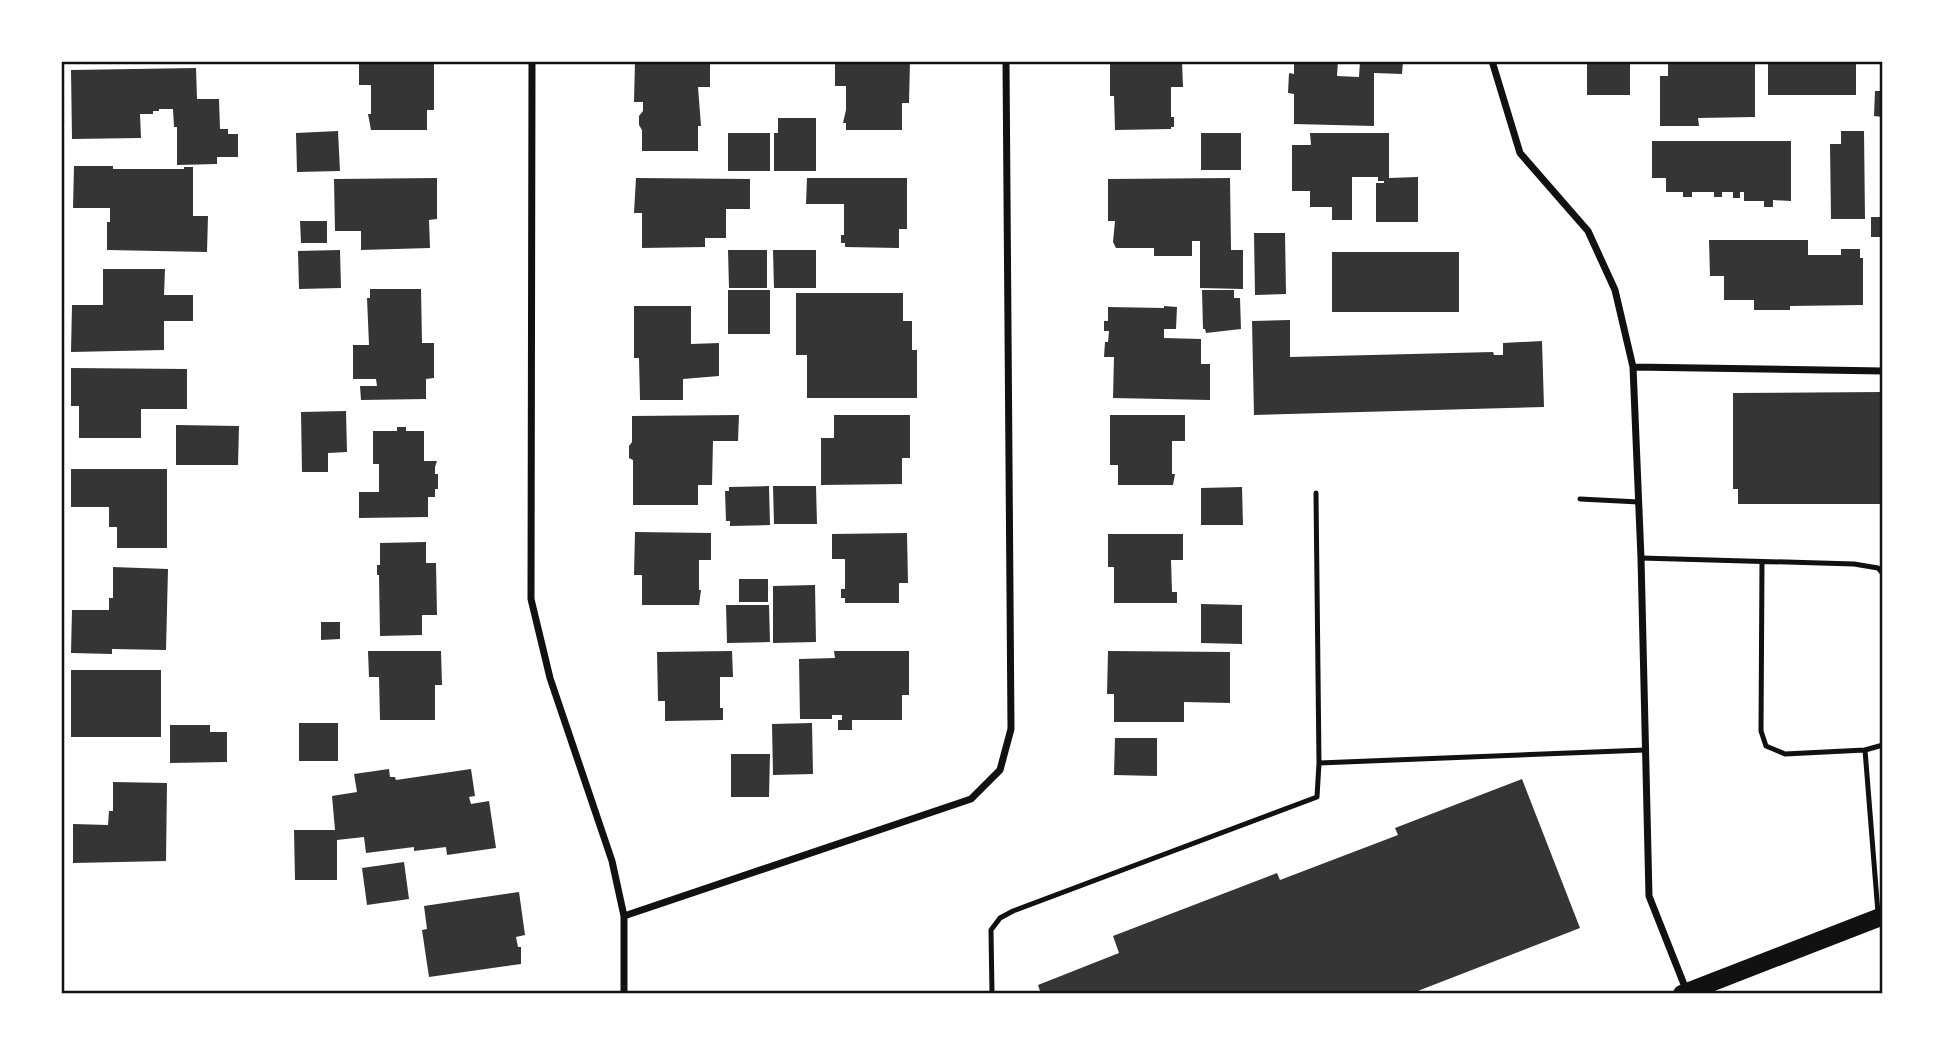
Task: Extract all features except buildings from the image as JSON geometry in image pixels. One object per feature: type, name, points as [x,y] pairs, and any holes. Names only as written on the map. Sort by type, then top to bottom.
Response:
[{"type":"main road","points":[[1685,993],[1880,917]]},
{"type":"street","points":[[532,61],[531,599],[550,678],[612,861],[624,916],[624,994]]},
{"type":"street","points":[[624,916],[971,799],[1000,771],[1012,729],[1006,61]]},
{"type":"street","points":[[1492,61],[1520,153],[1588,230],[1615,290],[1633,367],[1641,558],[1649,896],[1685,993]]},
{"type":"street","points":[[1633,367],[1883,372]]},
{"type":"lane","points":[[992,994],[992,930],[1000,918],[1317,797],[1320,763],[1316,494]]},
{"type":"lane","points":[[1580,499],[1639,502]]},
{"type":"lane","points":[[1641,558],[1854,564],[1878,568],[1883,573]]},
{"type":"lane","points":[[1762,562],[1761,731],[1766,747],[1785,754],[1865,750],[1883,745]]},
{"type":"lane","points":[[1320,763],[1644,750]]},
{"type":"lane","points":[[1865,750],[1880,917]]}]
